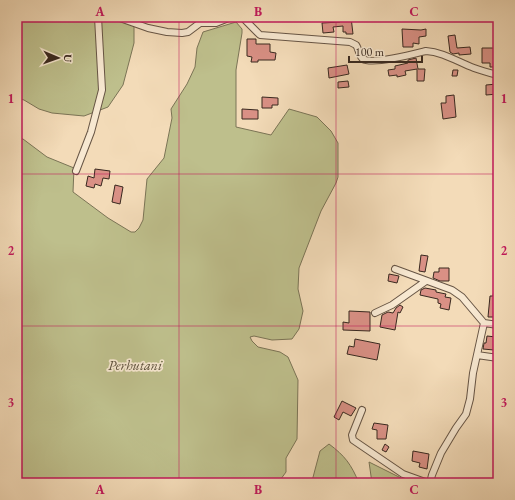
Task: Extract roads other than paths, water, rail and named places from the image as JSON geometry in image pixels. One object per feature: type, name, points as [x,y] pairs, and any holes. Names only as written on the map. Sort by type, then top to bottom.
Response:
[{"type":"street","points":[[76,172],[91,132],[102,90],[98,17]]},
{"type":"street","points":[[116,17],[157,30],[182,33],[188,32],[200,23],[216,23],[231,17]]},
{"type":"street","points":[[242,17],[260,35],[350,42],[356,45],[361,57],[366,60],[388,59],[432,51],[445,55],[473,68],[498,75]]},
{"type":"street","points":[[395,269],[452,290],[462,297],[484,322],[498,325]]},
{"type":"street","points":[[375,313],[392,305],[426,281]]},
{"type":"street","points":[[362,410],[352,434],[353,440],[403,474],[429,483],[441,453],[466,414],[484,322]]},
{"type":"street","points":[[477,355],[498,358]]},
{"type":"park label","name":"Perhutani","points":[[135,365]]}]
